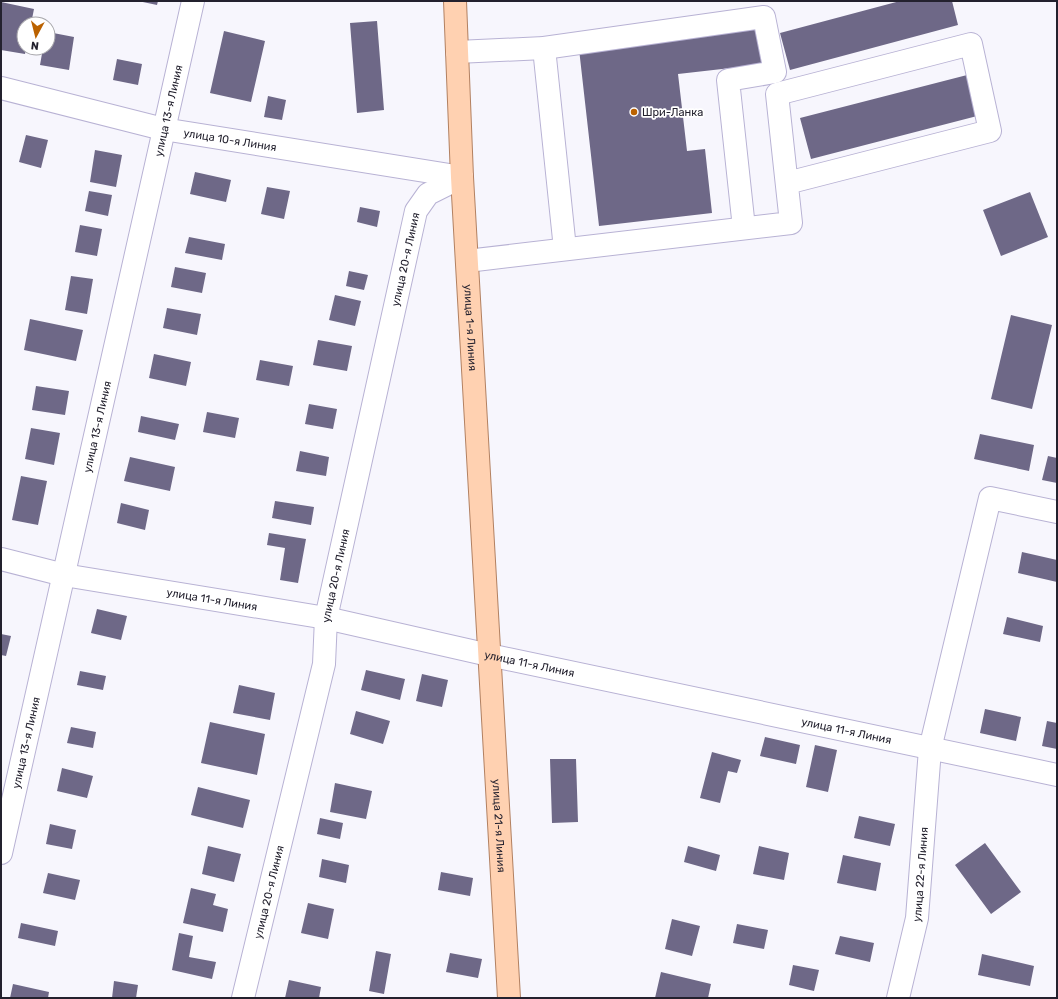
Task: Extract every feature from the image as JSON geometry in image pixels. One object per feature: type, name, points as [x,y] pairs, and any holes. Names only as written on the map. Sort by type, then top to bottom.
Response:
[{"type":"main road","name":"улица 1-я Линия","points":[[455,1],[462,177],[490,654]]},
{"type":"main road","name":"улица 21-я Линия","points":[[490,654],[509,998]]},
{"type":"street","name":"улица 13-я Линия","points":[[1,853],[193,1]]},
{"type":"street","points":[[457,52],[544,48],[764,17],[775,72],[728,80],[744,228]]},
{"type":"street","points":[[467,261],[791,223],[777,94],[971,44],[990,131],[787,183]]},
{"type":"street","points":[[544,48],[565,249]]},
{"type":"street","name":"улица 10-я Линия","points":[[1,88],[163,129],[462,177]]},
{"type":"street","name":"улица 20-я Линия","points":[[243,998],[324,664],[326,618],[416,211],[428,194],[462,177]]},
{"type":"street","name":"улица 22-я Линия","points":[[898,998],[917,918],[930,749],[990,498],[1057,512]]},
{"type":"street","name":"улица 11-я Линия","points":[[1,560],[64,575],[326,618],[930,749],[1057,775]]},
{"type":"building","points":[[138,1],[158,1],[157,5]]},
{"type":"building","points":[[900,1],[952,1],[958,25],[790,70],[780,33]]},
{"type":"building","points":[[1,2],[34,9],[33,16],[16,16],[16,52],[1,50]]},
{"type":"building","points":[[377,21],[384,110],[357,113],[350,23]]},
{"type":"building","name":"Шри-Ланка","points":[[762,28],[766,64],[678,74],[687,151],[705,149],[712,213],[599,226],[579,49]]},
{"type":"building","points":[[224,31],[265,41],[251,102],[210,93]]},
{"type":"building","points":[[56,34],[74,37],[69,70],[40,65],[42,56],[56,56]]},
{"type":"building","points":[[117,59],[142,64],[138,85],[113,80]]},
{"type":"building","points":[[971,74],[981,115],[811,159],[800,118]]},
{"type":"building","points":[[268,96],[286,100],[282,120],[264,117]]},
{"type":"building","points":[[26,135],[48,140],[41,168],[19,162]]},
{"type":"building","points":[[95,150],[122,155],[116,187],[90,182]]},
{"type":"building","points":[[195,172],[231,180],[226,202],[190,194]]},
{"type":"building","points":[[267,187],[290,191],[284,219],[261,214]]},
{"type":"building","points":[[89,191],[112,195],[108,216],[85,211]]},
{"type":"building","points":[[1030,192],[1048,237],[1001,256],[983,210]]},
{"type":"building","points":[[360,207],[380,211],[377,227],[357,222]]},
{"type":"building","points":[[80,225],[102,229],[97,256],[75,252]]},
{"type":"building","points":[[189,237],[225,244],[222,260],[185,253]]},
{"type":"building","points":[[175,267],[206,273],[202,293],[171,287]]},
{"type":"building","points":[[349,271],[368,275],[364,290],[346,286]]},
{"type":"building","points":[[71,276],[93,279],[87,314],[65,310]]},
{"type":"building","points":[[335,295],[361,301],[355,326],[329,320]]},
{"type":"building","points":[[167,308],[201,314],[197,335],[163,328]]},
{"type":"building","points":[[1011,315],[1052,325],[1032,409],[991,399]]},
{"type":"building","points":[[30,319],[83,330],[76,361],[24,350]]},
{"type":"building","points":[[318,340],[352,346],[347,371],[313,365]]},
{"type":"building","points":[[154,354],[191,362],[186,386],[149,378]]},
{"type":"building","points":[[260,360],[293,366],[289,386],[256,380]]},
{"type":"building","points":[[36,386],[69,391],[65,415],[32,410]]},
{"type":"building","points":[[309,404],[337,409],[333,429],[305,424]]},
{"type":"building","points":[[207,412],[239,418],[235,438],[203,432]]},
{"type":"building","points":[[141,416],[179,424],[175,440],[138,432]]},
{"type":"building","points":[[31,428],[60,433],[54,465],[25,459]]},
{"type":"building","points":[[980,434],[1034,445],[1029,471],[974,459]]},
{"type":"building","points":[[300,451],[329,457],[326,476],[296,471]]},
{"type":"building","points":[[1048,456],[1057,458],[1057,483],[1042,480]]},
{"type":"building","points":[[130,457],[175,467],[170,491],[124,481]]},
{"type":"building","points":[[21,476],[47,481],[38,525],[12,520]]},
{"type":"building","points":[[275,501],[314,507],[311,525],[272,518]]},
{"type":"building","points":[[121,503],[149,510],[145,530],[117,523]]},
{"type":"building","points":[[269,533],[306,539],[298,583],[280,580],[285,548],[267,545]]},
{"type":"building","points":[[1022,552],[1057,560],[1057,582],[1018,573]]},
{"type":"building","points":[[97,609],[127,616],[121,640],[91,633]]},
{"type":"building","points":[[1007,617],[1043,626],[1040,642],[1003,634]]},
{"type":"building","points":[[1,634],[11,636],[6,656],[1,655]]},
{"type":"building","points":[[366,670],[405,679],[400,700],[361,690]]},
{"type":"building","points":[[80,671],[106,676],[103,690],[77,685]]},
{"type":"building","points":[[422,674],[448,680],[442,707],[416,701]]},
{"type":"building","points":[[239,685],[275,693],[270,720],[233,713]]},
{"type":"building","points":[[985,709],[1021,717],[1016,741],[980,733]]},
{"type":"building","points":[[356,711],[390,721],[383,744],[350,734]]},
{"type":"building","points":[[1047,721],[1057,723],[1057,749],[1042,746]]},
{"type":"building","points":[[210,722],[265,734],[257,775],[201,763]]},
{"type":"building","points":[[71,727],[96,732],[93,748],[67,743]]},
{"type":"building","points":[[765,737],[800,745],[796,764],[760,756]]},
{"type":"building","points":[[815,745],[837,750],[828,792],[806,787]]},
{"type":"building","points":[[712,752],[741,760],[737,773],[728,771],[720,803],[700,798]]},
{"type":"building","points":[[550,759],[576,759],[578,822],[552,823]]},
{"type":"building","points":[[62,768],[93,776],[87,798],[57,791]]},
{"type":"building","points":[[335,783],[372,791],[366,819],[330,812]]},
{"type":"building","points":[[198,787],[250,800],[243,828],[191,815]]},
{"type":"building","points":[[859,816],[895,824],[890,846],[854,838]]},
{"type":"building","points":[[320,818],[343,823],[340,839],[317,834]]},
{"type":"building","points":[[50,824],[76,830],[72,849],[46,844]]},
{"type":"building","points":[[985,843],[1021,892],[991,914],[955,865]]},
{"type":"building","points":[[208,846],[241,854],[234,882],[202,874]]},
{"type":"building","points":[[688,846],[720,855],[716,871],[684,862]]},
{"type":"building","points":[[759,846],[789,853],[784,880],[753,874]]},
{"type":"building","points":[[843,855],[881,863],[876,891],[837,883]]},
{"type":"building","points":[[322,859],[349,865],[346,883],[319,877]]},
{"type":"building","points":[[441,872],[473,878],[470,896],[438,890]]},
{"type":"building","points":[[48,873],[80,880],[75,900],[43,893]]},
{"type":"building","points":[[191,888],[216,894],[213,905],[228,909],[223,932],[183,923]]},
{"type":"building","points":[[308,903],[334,909],[328,939],[301,933]]},
{"type":"building","points":[[672,919],[700,926],[692,956],[665,949]]},
{"type":"building","points":[[21,923],[58,931],[55,946],[18,938]]},
{"type":"building","points":[[737,924],[768,930],[764,949],[733,943]]},
{"type":"building","points":[[179,933],[193,936],[189,957],[216,962],[212,979],[172,970]]},
{"type":"building","points":[[840,936],[874,943],[870,962],[835,954]]},
{"type":"building","points":[[376,951],[391,954],[384,994],[369,991]]},
{"type":"building","points":[[450,953],[482,959],[478,978],[446,972]]},
{"type":"building","points":[[982,954],[1034,966],[1030,986],[978,975]]},
{"type":"building","points":[[793,965],[819,970],[814,991],[789,985]]},
{"type":"building","points":[[661,972],[711,984],[708,998],[655,998]]},
{"type":"building","points":[[289,980],[321,987],[319,998],[285,998]]},
{"type":"building","points":[[114,981],[138,985],[136,998],[112,998]]},
{"type":"building","points":[[13,984],[49,992],[48,998],[10,998]]},
{"type":"place","name":"Шри-Ланка","points":[[634,112]]}]
